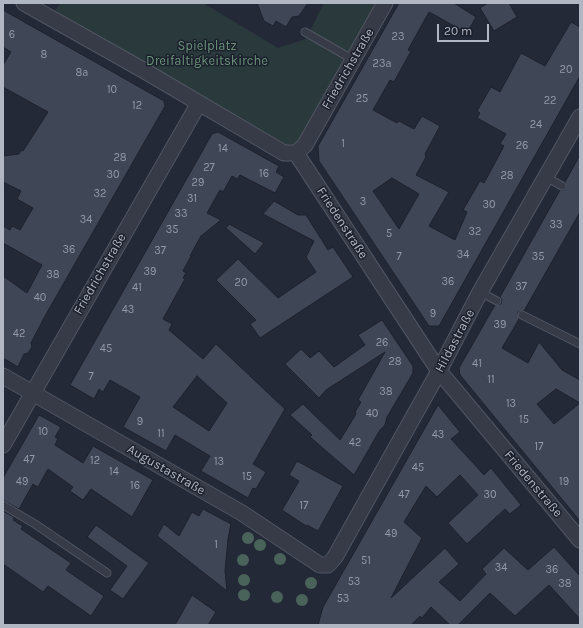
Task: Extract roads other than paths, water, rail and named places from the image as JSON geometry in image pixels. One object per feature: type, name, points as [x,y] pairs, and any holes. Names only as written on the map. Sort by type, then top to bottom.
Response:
[{"type":"street","points":[[24,3],[284,153],[296,152]]},
{"type":"street","name":"Friedrichstraße","points":[[296,152],[305,145],[352,59],[385,3]]},
{"type":"street","name":"Friedrichstraße","points":[[3,445],[199,103]]},
{"type":"street","name":"Hildastraße","points":[[328,565],[334,557],[439,371],[480,292],[580,117]]},
{"type":"street","name":"Friedenstraße","points":[[296,152],[439,371],[580,540]]},
{"type":"street","name":"Augustastraße","points":[[3,376],[242,514],[320,565],[328,565]]},
{"type":"lane","points":[[305,32],[352,59]]},
{"type":"lane","points":[[546,176],[562,186]]},
{"type":"lane","points":[[480,292],[497,301]]},
{"type":"lane","points":[[522,315],[580,344]]},
{"type":"lane","points":[[3,505],[35,524],[107,573]]},
{"type":"park label","name":"Spielplatz Dreifaltigkeitskirche","points":[[207,54]]}]
